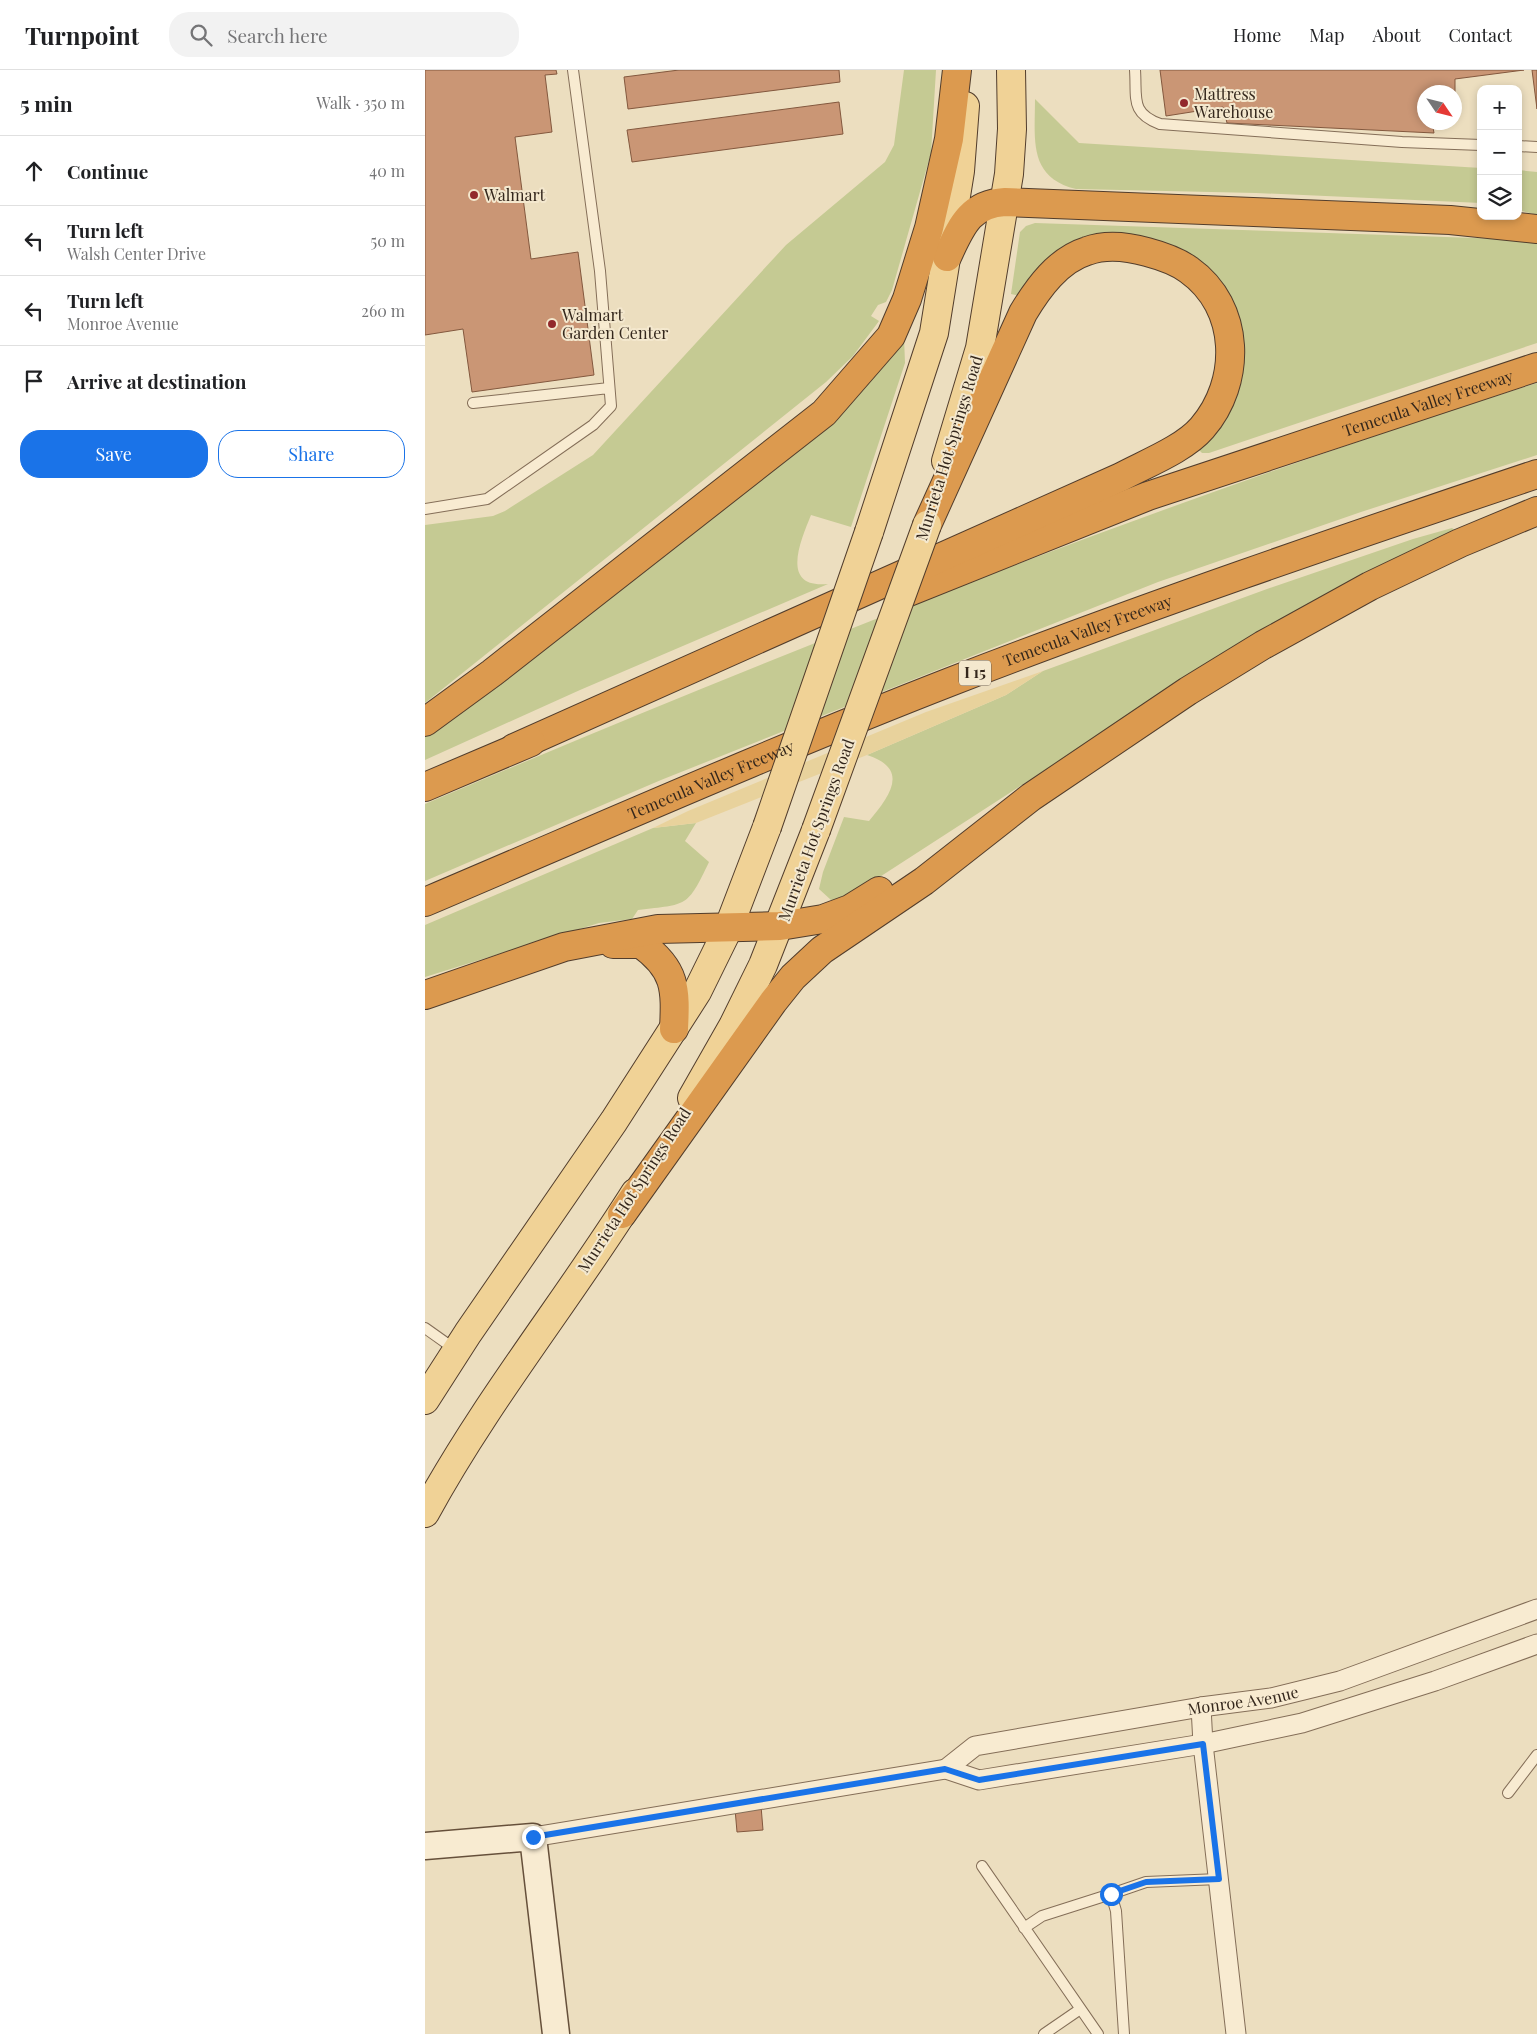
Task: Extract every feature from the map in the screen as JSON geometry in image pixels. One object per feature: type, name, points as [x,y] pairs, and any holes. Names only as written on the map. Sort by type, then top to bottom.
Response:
[{"type":"highway","points":[[425,722],[492,673],[824,413],[891,336],[907,299],[929,228],[949,140],[957,70]]},
{"type":"highway","points":[[947,257],[959,230],[972,214],[987,203],[1005,202],[1449,220],[1537,229]]},
{"type":"highway","points":[[513,748],[1121,477],[1179,446],[1202,429],[1217,404],[1228,380],[1231,358],[1230,331],[1208,286],[1189,270],[1173,261],[1137,249],[1114,247],[1087,251],[1061,266],[1039,287],[1023,313],[927,525]]},
{"type":"highway","name":"Temecula Valley Freeway","points":[[425,787],[513,748],[1148,496],[1537,367]]},
{"type":"highway","name":"Temecula Valley Freeway","points":[[425,902],[734,770],[948,683],[1177,596],[1537,474]]},
{"type":"highway","points":[[425,994],[564,947],[658,929],[729,929],[780,926],[823,919],[850,910],[1031,797],[1141,722],[1263,645],[1370,586],[1460,543],[1537,511]]},
{"type":"highway","points":[[622,1214],[793,977],[822,950],[924,881],[1031,797]]},
{"type":"highway","points":[[564,947],[641,944],[655,954],[666,966],[673,983],[675,1001],[674,1030]]},
{"type":"main road","points":[[425,1400],[674,1030],[697,992],[729,929],[767,827],[869,532],[935,333],[960,172],[966,89],[964,70]]},
{"type":"main road","name":"Murrieta Hot Springs Road","points":[[425,1514],[446,1474],[519,1361],[622,1214],[681,1120],[733,1026],[780,926],[817,830],[927,525],[980,348],[1009,174],[1012,129],[1011,70]]},
{"type":"street","name":"Monroe Avenue","points":[[945,1769],[975,1746],[1201,1707],[1271,1698],[1339,1681],[1537,1609]]},
{"type":"street","name":"Monroe Avenue","points":[[425,1846],[533,1837],[945,1769],[979,1780],[1203,1744],[1302,1723],[1435,1682],[1537,1644]]},
{"type":"street","points":[[1201,1707],[1203,1744],[1236,2034]]},
{"type":"street","points":[[533,1837],[557,2034]]},
{"type":"lane","points":[[425,509],[487,499],[593,425],[611,406],[600,271],[573,70]]},
{"type":"lane","points":[[1135,70],[1137,107],[1145,119],[1160,124],[1402,142],[1477,145]]},
{"type":"lane","points":[[1522,146],[1537,147]]},
{"type":"lane","points":[[473,403],[609,388]]},
{"type":"lane","points":[[425,1328],[457,1350]]},
{"type":"lane","points":[[1509,1793],[1537,1755]]},
{"type":"lane","points":[[982,1866],[1079,2010],[1098,2034]]},
{"type":"lane","points":[[1024,1928],[1042,1916],[1146,1882],[1219,1879]]},
{"type":"lane","points":[[1111,1894],[1116,1912],[1125,2034]]},
{"type":"lane","points":[[1044,2034],[1079,2010]]},
{"type":"green space","points":[[904,70],[936,70],[931,153],[892,290],[886,302],[878,305],[871,316],[879,321],[853,356],[826,382],[425,703],[425,525],[493,516],[505,511],[593,455],[786,245],[885,162],[894,145]]},
{"type":"green space","points":[[1035,99],[1079,143],[1477,168],[1477,203],[1256,193],[1076,189],[1060,183],[1049,176],[1042,166],[1037,155]]},
{"type":"green space","points":[[1522,170],[1537,172],[1537,215],[1522,211]]},
{"type":"green space","points":[[1035,223],[1537,240],[1537,343],[1209,453],[1202,453],[1198,449],[1241,357],[1172,249],[1036,272],[1020,296],[1011,294],[1020,232],[1026,226]]},
{"type":"green space","points":[[904,337],[905,363],[851,527],[811,515],[799,549],[798,571],[803,579],[813,583],[828,584],[580,690],[425,760],[425,731]]},
{"type":"green space","points":[[1537,383],[1537,455],[1361,512],[1158,582],[661,780],[425,881],[425,804],[562,746],[976,580],[1255,477]]},
{"type":"green space","points":[[1452,528],[1456,531],[1113,726],[875,880],[840,899],[831,900],[819,889],[823,872],[844,817],[869,821],[889,793],[892,776],[889,768],[881,761],[867,755],[1006,695],[1043,671],[1267,589],[1413,539]]},
{"type":"green space","points":[[696,823],[685,841],[709,862],[696,888],[684,901],[667,906],[638,910],[632,919],[599,923],[425,977],[425,925],[653,828]]},
{"type":"sand","points":[[1043,671],[1006,695],[867,755],[696,823],[653,828],[688,811],[926,712]]},
{"type":"building","name":"Walmart","points":[[425,70],[556,70],[557,74],[545,75],[552,132],[515,137],[531,259],[578,252],[594,375],[472,392],[463,329],[425,335]]},
{"type":"building","points":[[679,70],[839,70],[840,82],[628,109],[624,77]]},
{"type":"building","points":[[1160,70],[1524,70],[1455,79],[1455,85],[1417,85],[1417,130],[1433,130],[1434,133],[1227,123],[1223,107],[1166,116]]},
{"type":"building","points":[[1532,70],[1537,70],[1537,109]]},
{"type":"building","points":[[839,102],[843,134],[632,162],[627,130]]},
{"type":"building","points":[[761,1806],[763,1830],[737,1832],[735,1809]]},
{"type":"place","name":"Mattress Warehouse","points":[[1184,103]]},
{"type":"place","name":"Walmart","points":[[474,195]]},
{"type":"place","name":"Walmart Garden Center","points":[[552,324]]},
{"type":"route","points":[[533,1837],[945,1769],[979,1780],[1203,1744],[1219,1879],[1146,1882],[1111,1894]]}]
